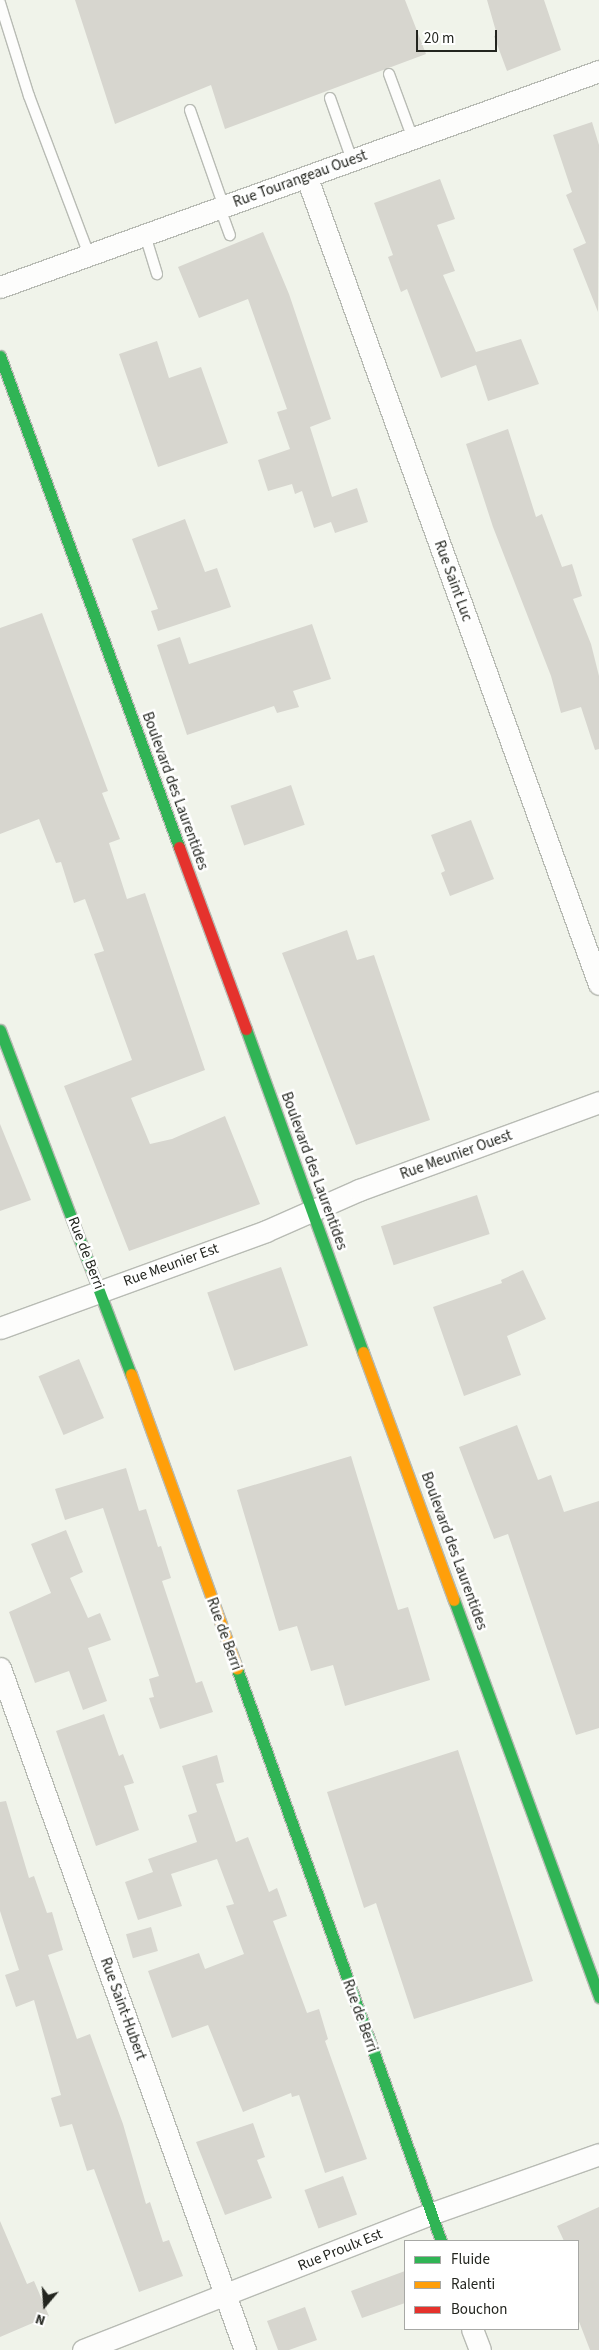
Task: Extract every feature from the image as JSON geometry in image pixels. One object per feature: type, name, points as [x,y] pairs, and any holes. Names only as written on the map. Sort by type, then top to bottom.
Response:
[{"type":"main road","name":"Boulevard des Laurentides","points":[[0,356],[599,1997]]},
{"type":"main road","name":"Rue de Berri","points":[[0,1030],[100,1291],[441,2240]]},
{"type":"street","name":"Rue Tourangeau Ouest","points":[[0,287],[599,71]]},
{"type":"street","name":"Rue Saint Luc","points":[[306,178],[599,984]]},
{"type":"street","name":"Rue Meunier Ouest","points":[[313,1210],[599,1102]]},
{"type":"street","name":"Rue Meunier Est","points":[[0,1328],[266,1231],[313,1210]]},
{"type":"street","name":"Rue Saint-Hubert","points":[[0,1668],[245,2350]]},
{"type":"street","name":"Rue Proulx Est","points":[[83,2350],[430,2214],[599,2154]]},
{"type":"street","points":[[472,2330],[480,2350]]},
{"type":"lane","points":[[0,3],[32,104],[89,255]]},
{"type":"lane","points":[[389,74],[413,139]]},
{"type":"lane","points":[[330,98],[352,160]]},
{"type":"lane","points":[[190,110],[230,235]]},
{"type":"lane","points":[[145,235],[157,274]]},
{"type":"building","points":[[75,0],[405,0],[426,54],[225,129],[211,85],[115,124]]},
{"type":"building","points":[[487,0],[544,0],[561,50],[507,71],[494,36],[497,35]]},
{"type":"building","points":[[592,122],[599,145],[598,312],[573,249],[586,243],[566,195],[572,192],[553,135]]},
{"type":"building","points":[[440,179],[455,219],[437,225],[455,271],[443,275],[476,352],[521,339],[539,384],[488,401],[476,365],[441,378],[407,289],[401,292],[388,257],[393,255],[374,203]]},
{"type":"building","points":[[263,232],[289,294],[331,419],[310,427],[332,497],[357,488],[368,522],[335,533],[331,522],[314,528],[302,491],[295,494],[292,484],[268,491],[258,460],[290,449],[277,412],[287,409],[248,299],[199,318],[178,267]]},
{"type":"building","points":[[157,341],[169,378],[201,367],[228,443],[158,467],[119,354]]},
{"type":"building","points":[[508,429],[536,517],[542,514],[562,567],[572,564],[582,596],[573,599],[591,644],[599,676],[599,749],[595,750],[581,707],[561,713],[551,676],[493,527],[466,444]]},
{"type":"building","points":[[185,519],[205,572],[217,568],[231,607],[158,631],[151,611],[158,609],[132,539]]},
{"type":"building","points":[[42,613],[108,791],[102,793],[120,839],[109,843],[127,899],[145,893],[205,1070],[131,1098],[150,1144],[172,1139],[225,1116],[260,1204],[129,1251],[64,1086],[132,1060],[94,954],[104,951],[85,899],[74,903],[61,862],[56,863],[39,819],[0,834],[0,628]]},
{"type":"building","points":[[312,624],[331,679],[293,691],[299,707],[277,713],[274,706],[187,735],[157,645],[180,637],[189,664]]},
{"type":"building","points":[[291,785],[305,825],[244,846],[230,806]]},
{"type":"building","points":[[471,820],[494,879],[450,896],[441,873],[445,871],[431,835]]},
{"type":"building","points":[[347,930],[357,960],[374,955],[430,1120],[356,1145],[282,953]]},
{"type":"building","points":[[0,1124],[31,1200],[0,1211]]},
{"type":"building","points":[[477,1195],[490,1234],[394,1265],[381,1226]]},
{"type":"building","points":[[281,1267],[308,1345],[234,1371],[207,1292]]},
{"type":"building","points":[[523,1270],[546,1319],[507,1336],[521,1375],[464,1396],[433,1307],[502,1283],[501,1280]]},
{"type":"building","points":[[79,1359],[104,1418],[64,1435],[38,1376]]},
{"type":"building","points":[[517,1425],[538,1480],[551,1475],[564,1512],[599,1501],[599,1728],[576,1735],[508,1534],[494,1539],[459,1447]]},
{"type":"building","points":[[351,1456],[398,1610],[408,1607],[430,1680],[345,1706],[333,1665],[311,1671],[297,1626],[279,1631],[237,1490]]},
{"type":"building","points":[[126,1468],[139,1511],[146,1509],[158,1547],[161,1546],[171,1578],[162,1581],[196,1683],[202,1681],[213,1712],[160,1729],[149,1698],[154,1697],[149,1679],[159,1676],[103,1508],[65,1520],[55,1489]]},
{"type":"building","points":[[66,1530],[83,1572],[70,1578],[88,1618],[100,1613],[111,1640],[88,1648],[107,1701],[83,1710],[69,1671],[35,1683],[9,1612],[51,1593],[31,1544]]},
{"type":"building","points":[[104,1714],[119,1756],[123,1754],[134,1783],[124,1786],[139,1830],[96,1846],[56,1731]]},
{"type":"building","points":[[458,1750],[533,1981],[414,2019],[376,1903],[364,1908],[327,1792]]},
{"type":"building","points":[[217,1755],[224,1782],[216,1784],[236,1842],[248,1837],[269,1892],[277,1888],[287,1916],[273,1921],[307,2013],[319,2009],[328,2039],[325,2041],[367,2159],[325,2173],[299,2095],[292,2097],[291,2093],[243,2112],[208,2025],[172,2038],[148,1971],[199,1953],[205,1969],[244,1954],[226,1906],[234,1904],[217,1859],[171,1874],[182,1906],[138,1920],[125,1882],[153,1872],[148,1859],[197,1842],[188,1815],[197,1812],[182,1766]]},
{"type":"building","points":[[6,1801],[29,1878],[34,1876],[47,1913],[52,1912],[63,1950],[48,1955],[77,2039],[90,2034],[123,2124],[146,2204],[150,2202],[163,2242],[169,2240],[183,2276],[139,2292],[94,2169],[87,2171],[72,2124],[60,2127],[51,2098],[61,2095],[34,2000],[16,2007],[5,1975],[19,1970],[0,1911],[0,1802]]},
{"type":"building","points":[[151,1927],[158,1951],[133,1958],[126,1934]]},
{"type":"building","points":[[253,2123],[265,2157],[257,2160],[272,2198],[225,2215],[196,2142]]},
{"type":"building","points":[[343,2176],[357,2215],[318,2229],[304,2190]]},
{"type":"building","points":[[599,2207],[599,2350],[590,2350],[579,2322],[579,2240],[564,2240],[557,2226]]},
{"type":"building","points":[[0,2221],[27,2284],[34,2281],[49,2316],[0,2337]]},
{"type":"building","points":[[404,2271],[404,2303],[362,2318],[351,2291]]},
{"type":"building","points":[[305,2307],[317,2340],[289,2350],[278,2350],[267,2321]]},
{"type":"traffic: fast","points":[[0,356],[179,847]]},
{"type":"traffic: fast","points":[[246,1029],[363,1352]]},
{"type":"traffic: fast","points":[[0,1030],[131,1374]]},
{"type":"traffic: fast","points":[[454,1600],[599,1997]]},
{"type":"traffic: fast","points":[[237,1669],[441,2240]]},
{"type":"traffic: slow","points":[[363,1352],[454,1600]]},
{"type":"traffic: slow","points":[[131,1374],[237,1669]]},
{"type":"traffic: jam","points":[[179,847],[246,1029]]}]
